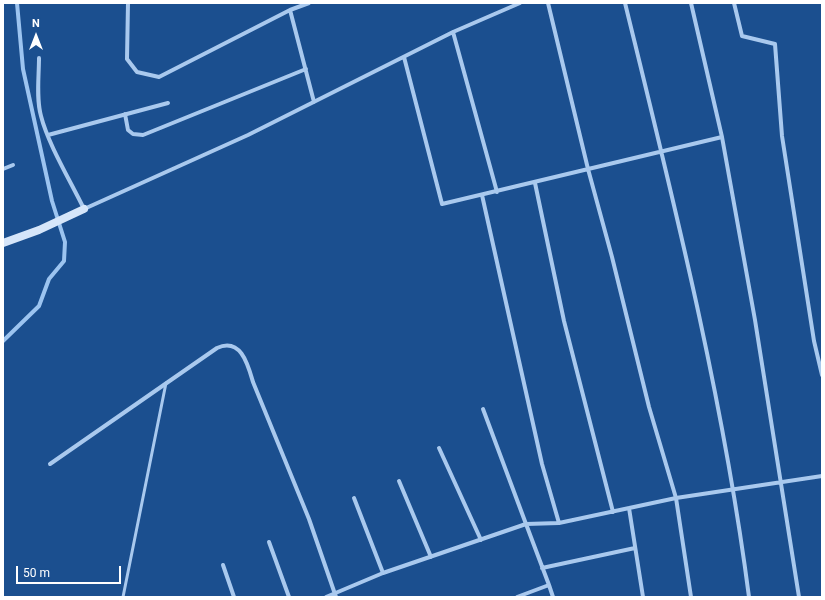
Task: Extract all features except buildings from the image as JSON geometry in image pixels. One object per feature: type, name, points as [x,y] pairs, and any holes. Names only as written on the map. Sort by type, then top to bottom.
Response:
[{"type":"street","points":[[128,3],[127,59],[137,72],[159,77],[290,10],[309,3]]},
{"type":"street","points":[[3,243],[39,230],[248,135],[453,32],[520,3]]},
{"type":"street","points":[[548,3],[588,169],[612,257],[649,407],[676,498],[691,597]]},
{"type":"street","points":[[625,3],[701,320],[732,490],[749,597]]},
{"type":"street","points":[[691,3],[722,137],[799,597]]},
{"type":"street","points":[[734,3],[742,36],[775,44],[782,136],[814,340],[822,375]]},
{"type":"street","points":[[290,10],[314,102]]},
{"type":"street","points":[[453,32],[497,192]]},
{"type":"street","points":[[404,57],[442,204],[535,183],[722,137]]},
{"type":"street","points":[[39,58],[39,97],[41,116],[48,135],[84,209]]},
{"type":"street","points":[[124,114],[128,130],[133,134],[144,135],[306,69]]},
{"type":"street","points":[[48,135],[168,103]]},
{"type":"street","points":[[3,169],[13,165]]},
{"type":"street","points":[[535,183],[564,321],[613,512]]},
{"type":"street","points":[[482,195],[540,457],[559,523]]},
{"type":"street","points":[[50,464],[166,383],[223,346],[234,347],[241,352],[247,362],[253,382],[309,519],[336,596]]},
{"type":"street","points":[[482,409],[553,597]]},
{"type":"street","points":[[439,448],[481,540]]},
{"type":"street","points":[[326,597],[336,596],[383,573],[526,524],[559,523],[676,498],[822,476]]},
{"type":"street","points":[[399,481],[431,557]]},
{"type":"street","points":[[354,498],[383,573]]},
{"type":"street","points":[[629,508],[641,597]]},
{"type":"street","points":[[270,542],[289,597]]},
{"type":"street","points":[[542,568],[635,548]]},
{"type":"street","points":[[223,565],[234,597]]},
{"type":"street","points":[[517,597],[549,585]]},
{"type":"lane","points":[[123,597],[166,383]]},
{"type":"waterway","points":[[3,341],[39,306],[49,279],[64,261],[65,242],[52,201],[23,69],[17,3]]}]
